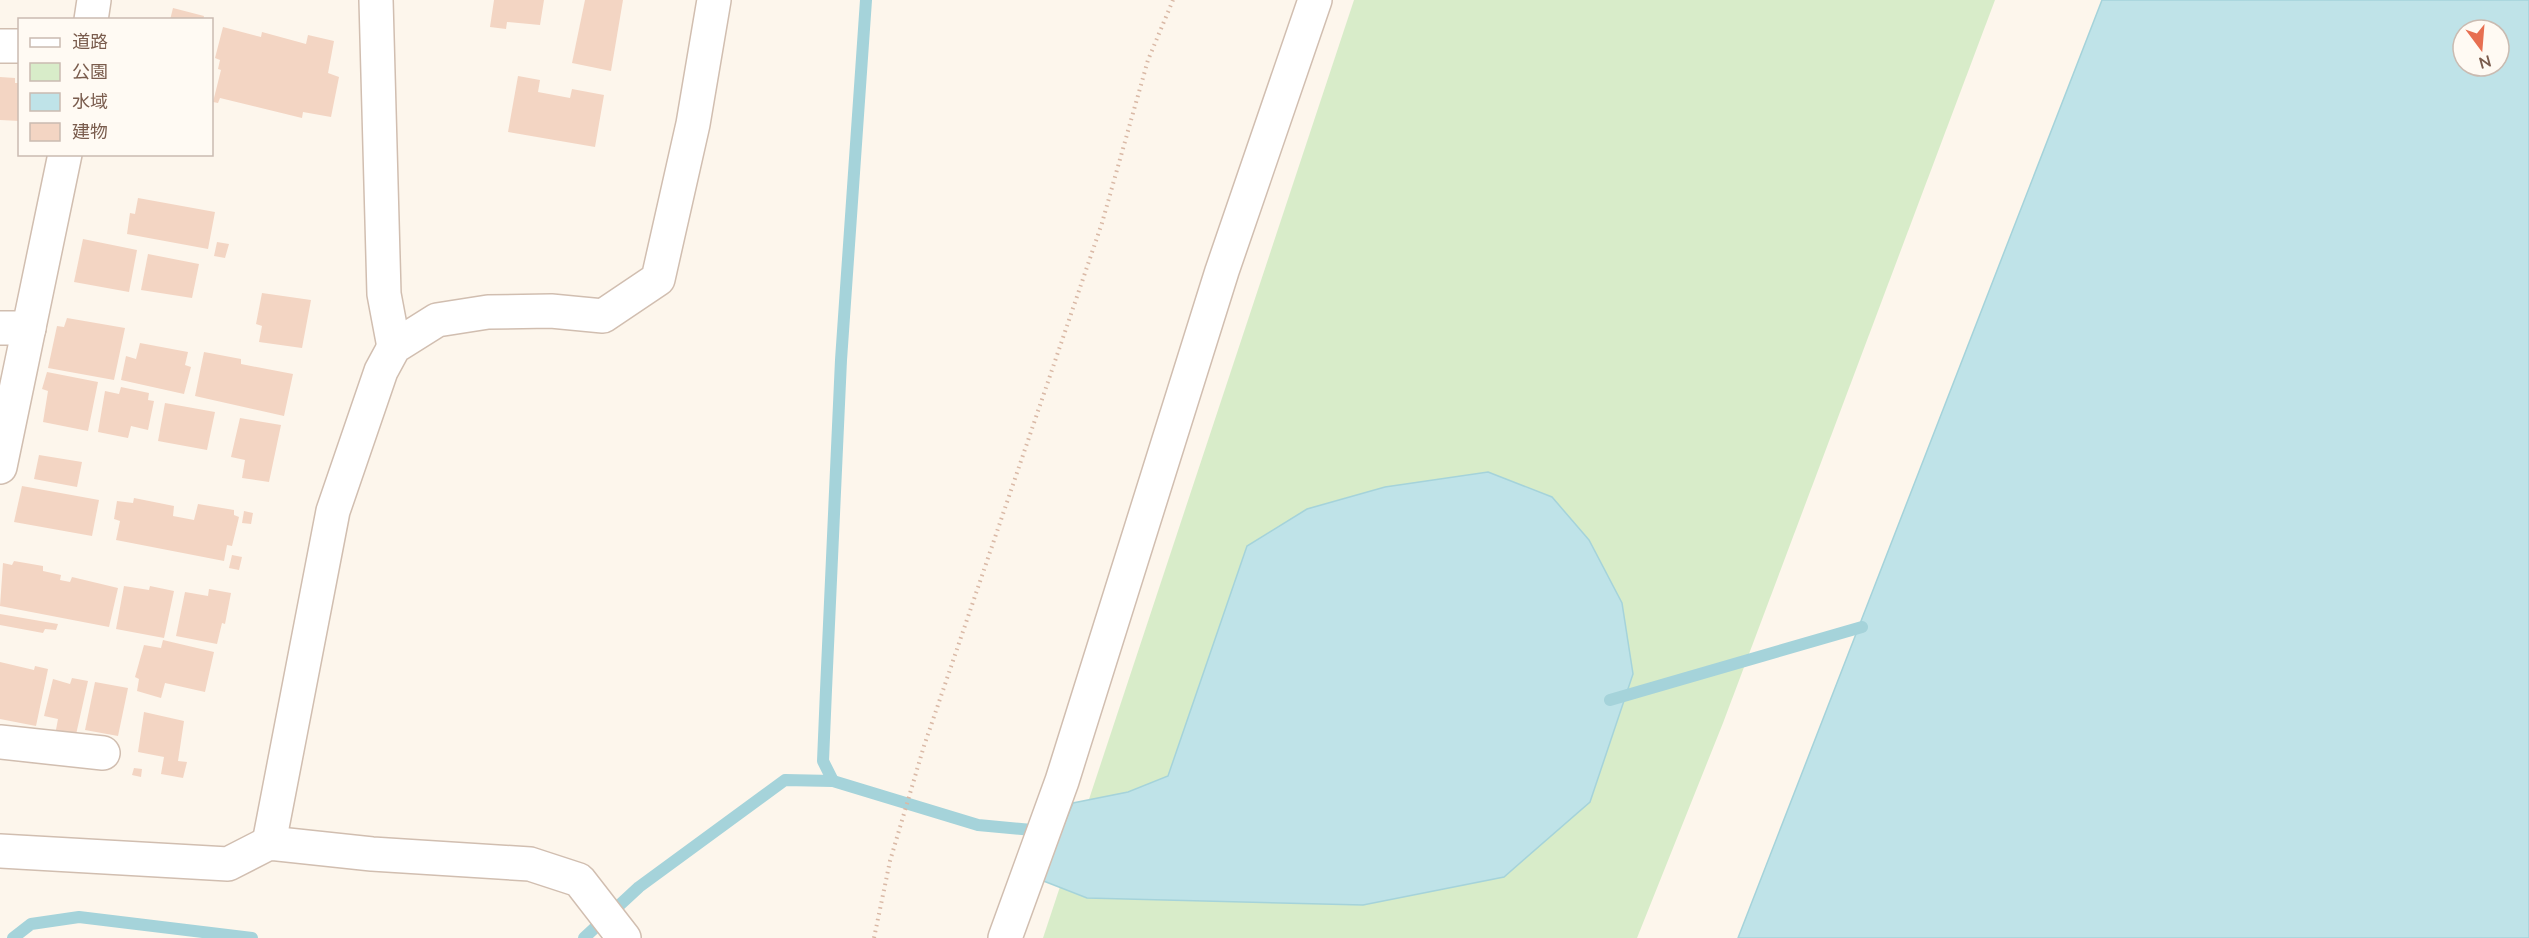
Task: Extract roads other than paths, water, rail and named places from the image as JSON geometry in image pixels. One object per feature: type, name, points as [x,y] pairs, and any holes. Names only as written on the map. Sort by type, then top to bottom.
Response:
[{"type":"street","points":[[91,18],[94,0]]},
{"type":"street","points":[[376,0],[384,294],[394,347]]},
{"type":"street","points":[[269,843],[333,511],[381,371],[394,347],[437,320],[488,312],[551,310],[603,316],[658,279],[693,124],[714,0]]},
{"type":"street","points":[[1005,938],[1053,806],[1222,271],[1315,0]]},
{"type":"street","points":[[0,46],[18,46]]},
{"type":"street","points":[[0,467],[14,328],[64,156]]},
{"type":"street","points":[[0,742],[103,753]]},
{"type":"street","points":[[0,851],[228,864],[269,843],[372,854],[530,864],[579,880],[624,938]]},
{"type":"water","points":[[2102,0],[2529,0],[2529,938],[1738,938]]},
{"type":"water","points":[[1488,472],[1552,497],[1589,540],[1622,603],[1633,674],[1590,802],[1504,877],[1363,905],[1087,898],[1041,880],[1073,803],[1128,792],[1168,776],[1247,546],[1307,509],[1385,487]]},
{"type":"waterway","points":[[833,781],[823,761],[841,360],[866,0]]},
{"type":"waterway","points":[[1610,700],[1862,627]]},
{"type":"waterway","points":[[584,938],[639,887],[785,780],[833,781],[978,825],[1043,831]]},
{"type":"waterway","points":[[13,938],[31,924],[79,917],[252,938]]}]
